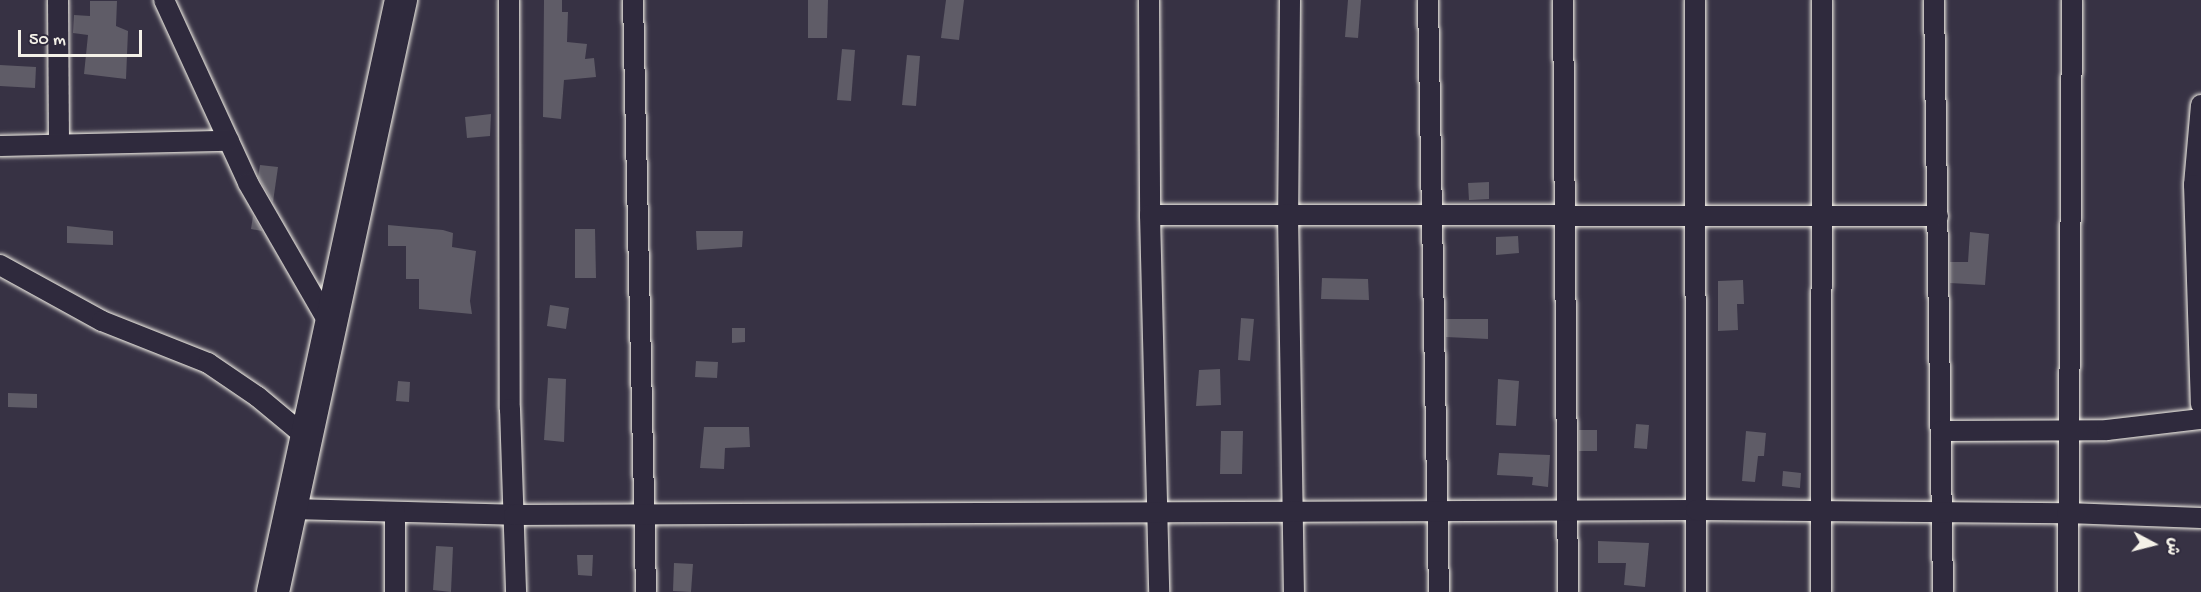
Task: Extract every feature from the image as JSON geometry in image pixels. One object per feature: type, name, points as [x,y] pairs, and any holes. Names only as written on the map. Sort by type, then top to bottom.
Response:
[{"type":"main road","points":[[273,592],[402,0]]},
{"type":"street","points":[[58,0],[59,144]]},
{"type":"street","points":[[164,0],[248,183],[330,325]]},
{"type":"street","points":[[509,0],[516,592]]},
{"type":"street","points":[[633,0],[646,592]]},
{"type":"street","points":[[1149,0],[1150,215],[1159,592]]},
{"type":"street","points":[[1290,0],[1288,214],[1294,592]]},
{"type":"street","points":[[1428,0],[1439,592]]},
{"type":"street","points":[[1563,0],[1568,592]]},
{"type":"street","points":[[1695,0],[1696,592]]},
{"type":"street","points":[[1821,592],[1822,0]]},
{"type":"street","points":[[1934,0],[1943,592]]},
{"type":"street","points":[[2068,592],[2066,430],[2072,0]]},
{"type":"street","points":[[2201,105],[2198,149],[2201,404]]},
{"type":"street","points":[[0,146],[229,141]]},
{"type":"street","points":[[1150,215],[1938,216]]},
{"type":"street","points":[[0,265],[102,321],[208,363],[258,397],[306,437]]},
{"type":"street","points":[[1941,431],[2143,428],[2201,419]]},
{"type":"street","points":[[291,509],[514,515],[1157,510],[1567,512],[1696,510],[2067,513],[2201,518]]},
{"type":"street","points":[[395,512],[395,592]]},
{"type":"building","points":[[544,0],[562,0],[562,12],[568,12],[567,42],[587,44],[585,59],[594,58],[596,77],[564,80],[561,119],[543,117]]},
{"type":"building","points":[[808,0],[828,0],[827,38],[808,38]]},
{"type":"building","points":[[946,0],[964,0],[959,40],[941,38]]},
{"type":"building","points":[[1348,0],[1361,0],[1358,38],[1345,37]]},
{"type":"building","points":[[90,1],[117,1],[116,26],[128,31],[126,79],[84,74],[88,35],[73,33],[74,15],[90,16]]},
{"type":"building","points":[[842,49],[855,50],[851,101],[837,100]]},
{"type":"building","points":[[907,55],[920,56],[916,106],[902,105]]},
{"type":"building","points":[[0,65],[36,67],[35,88],[0,86]]},
{"type":"building","points":[[491,114],[490,136],[467,138],[465,117]]},
{"type":"building","points":[[260,165],[278,167],[273,202],[258,177]]},
{"type":"building","points":[[1489,182],[1489,199],[1469,200],[1468,183]]},
{"type":"building","points":[[253,216],[262,231],[251,229]]},
{"type":"building","points":[[388,225],[443,230],[453,233],[452,247],[476,251],[470,301],[472,314],[419,309],[419,279],[406,279],[406,246],[388,246]]},
{"type":"building","points":[[67,226],[113,231],[113,245],[67,243]]},
{"type":"building","points":[[575,229],[595,229],[596,278],[575,278]]},
{"type":"building","points":[[696,231],[743,231],[742,247],[697,250]]},
{"type":"building","points":[[1970,232],[1989,234],[1985,285],[1950,283],[1950,262],[1968,262]]},
{"type":"building","points":[[1518,236],[1519,253],[1496,255],[1496,237]]},
{"type":"building","points":[[1322,278],[1368,279],[1369,300],[1321,299]]},
{"type":"building","points":[[1743,280],[1744,304],[1737,304],[1738,330],[1718,331],[1718,281]]},
{"type":"building","points":[[550,305],[569,308],[566,329],[547,326]]},
{"type":"building","points":[[1241,318],[1254,319],[1250,361],[1238,360]]},
{"type":"building","points":[[1446,319],[1488,319],[1488,339],[1446,337]]},
{"type":"building","points":[[732,328],[745,328],[745,342],[732,343]]},
{"type":"building","points":[[696,361],[718,362],[717,378],[695,377]]},
{"type":"building","points":[[1220,369],[1221,405],[1196,406],[1199,370]]},
{"type":"building","points":[[548,378],[566,379],[564,442],[544,440]]},
{"type":"building","points":[[1498,379],[1519,381],[1516,426],[1496,425]]},
{"type":"building","points":[[398,381],[410,382],[409,402],[396,401]]},
{"type":"building","points":[[8,393],[37,394],[37,408],[8,407]]},
{"type":"building","points":[[1636,424],[1649,425],[1647,449],[1634,448]]},
{"type":"building","points":[[704,427],[749,427],[750,447],[725,448],[724,469],[700,468]]},
{"type":"building","points":[[1579,430],[1597,430],[1597,451],[1579,451]]},
{"type":"building","points":[[1221,431],[1243,431],[1242,474],[1220,474]]},
{"type":"building","points":[[1746,431],[1766,433],[1764,456],[1758,456],[1755,482],[1742,481]]},
{"type":"building","points":[[1499,453],[1550,455],[1548,487],[1532,485],[1533,477],[1497,475]]},
{"type":"building","points":[[1783,471],[1801,473],[1800,488],[1782,486]]},
{"type":"building","points":[[1598,541],[1649,543],[1645,587],[1624,585],[1626,563],[1598,563]]},
{"type":"building","points":[[436,546],[453,547],[451,592],[433,590]]},
{"type":"building","points":[[577,555],[593,555],[592,576],[578,575]]},
{"type":"building","points":[[674,563],[693,564],[691,592],[673,591]]}]
